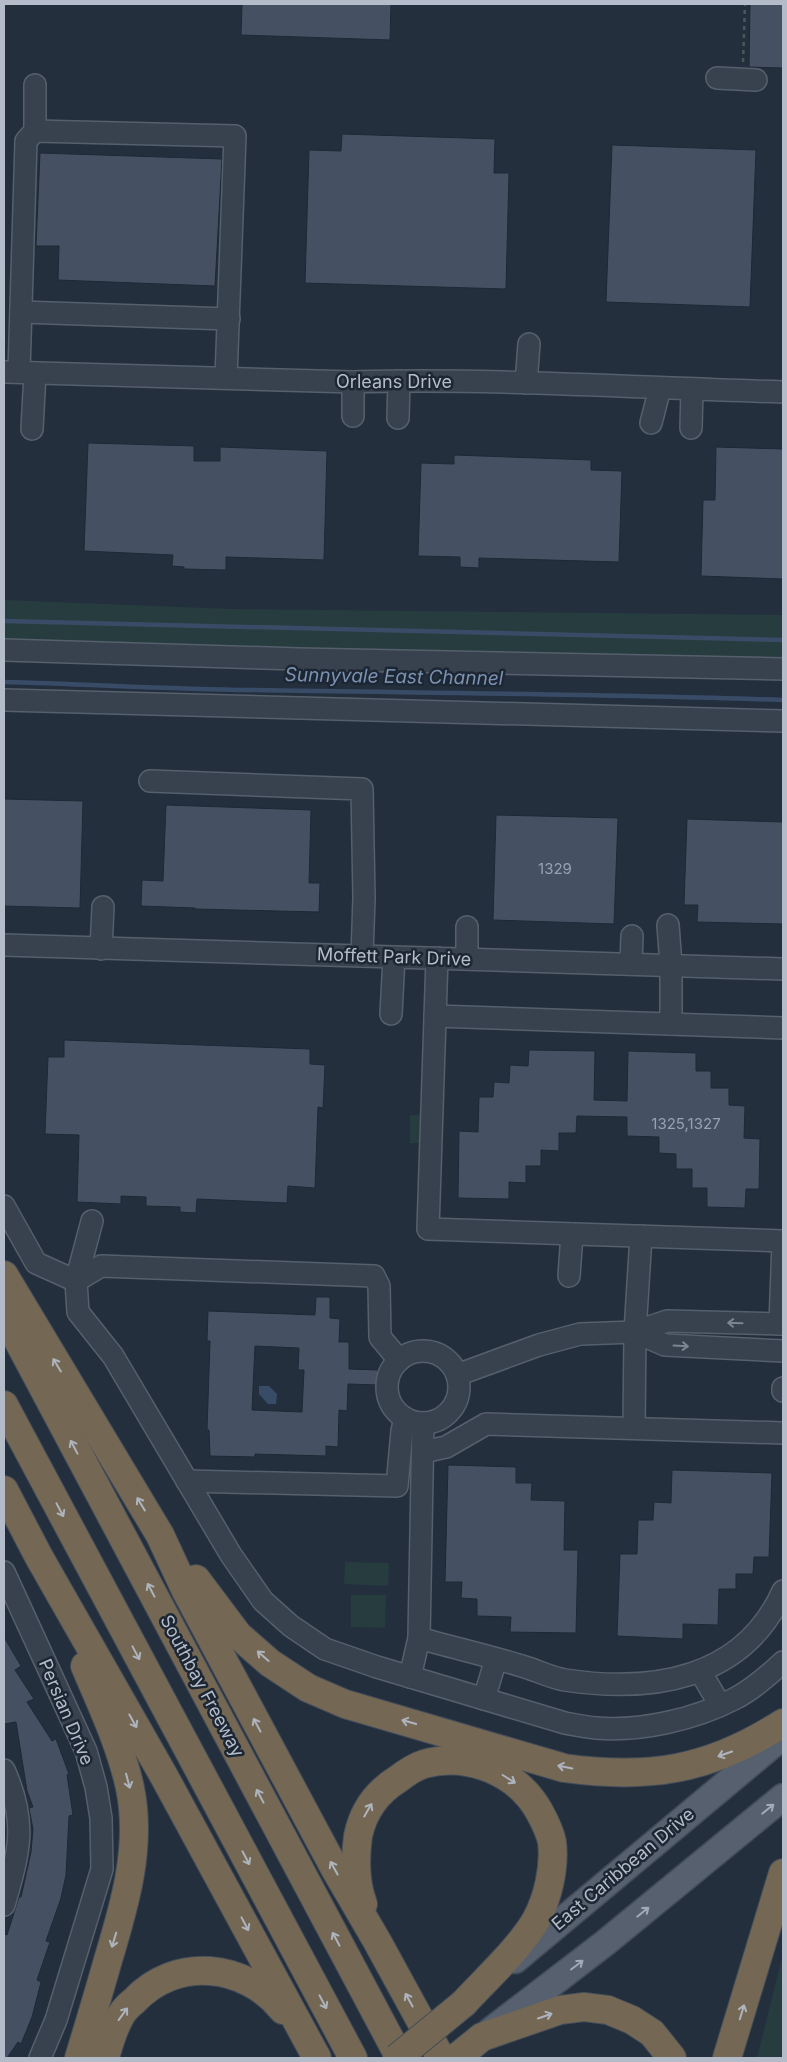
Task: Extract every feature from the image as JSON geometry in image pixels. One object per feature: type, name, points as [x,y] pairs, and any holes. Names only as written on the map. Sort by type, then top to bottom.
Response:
[{"type":"highway","points":[[4,1275],[160,1535],[200,1617],[335,1869],[441,2058]]},
{"type":"highway","name":"Southbay Freeway","points":[[4,1314],[399,2058]]},
{"type":"highway","points":[[4,1405],[353,2058]]},
{"type":"highway","points":[[4,1490],[39,1557],[165,1778],[314,2052]]},
{"type":"highway","points":[[160,1535],[187,1566],[211,1602],[238,1635],[270,1663],[308,1688],[345,1704],[564,1768],[601,1773],[642,1773],[698,1763],[734,1750],[783,1723]]},
{"type":"highway","points":[[39,1557],[121,1756],[130,1788],[134,1822],[133,1862],[125,1903],[79,2058]]},
{"type":"highway","points":[[376,1940],[360,1896],[356,1869],[360,1826],[365,1813],[380,1791],[412,1769],[438,1762],[473,1763],[485,1766],[517,1784],[536,1805],[552,1842],[552,1866],[547,1892],[536,1920],[519,1943],[464,2003],[399,2058]]},
{"type":"highway","points":[[728,2058],[783,1873]]},
{"type":"highway","points":[[105,2058],[110,2036],[122,2013],[143,1991],[164,1977],[186,1971],[208,1971],[234,1975],[257,1986],[276,2002],[314,2052]]},
{"type":"highway","points":[[456,2058],[482,2037],[560,2010],[584,2007],[608,2010],[632,2020],[652,2033],[672,2058]]},
{"type":"main road","name":"East Caribbean Drive","points":[[464,2003],[783,1736]]},
{"type":"main road","points":[[482,2037],[605,1943],[783,1797]]},
{"type":"street","points":[[717,78],[749,79]]},
{"type":"street","points":[[35,85],[36,131]]},
{"type":"street","points":[[32,429],[19,372],[26,140],[36,131],[235,136],[226,378]]},
{"type":"street","points":[[21,312],[228,319]]},
{"type":"street","points":[[526,383],[529,344]]},
{"type":"street","name":"Orleans Drive","points":[[19,372],[353,382],[526,383],[783,392]]},
{"type":"street","points":[[398,418],[399,381]]},
{"type":"street","points":[[353,382],[353,416]]},
{"type":"street","points":[[651,423],[660,388]]},
{"type":"street","points":[[691,428],[692,389]]},
{"type":"street","points":[[4,650],[299,659],[783,669]]},
{"type":"street","points":[[4,700],[783,721]]},
{"type":"street","points":[[150,781],[362,789],[364,898],[362,956]]},
{"type":"street","points":[[101,949],[103,908]]},
{"type":"street","points":[[668,925],[671,965],[671,1024]]},
{"type":"street","points":[[467,927],[467,959]]},
{"type":"street","points":[[631,964],[632,936]]},
{"type":"street","name":"Moffett Park Drive","points":[[4,946],[783,969]]},
{"type":"street","points":[[391,1014],[394,957]]},
{"type":"street","points":[[437,958],[428,1229],[783,1242],[782,1324],[667,1321],[635,1332],[580,1334],[538,1345],[457,1375]]},
{"type":"street","points":[[434,1016],[783,1028]]},
{"type":"street","points":[[4,1206],[36,1262],[76,1281]]},
{"type":"street","points":[[92,1221],[76,1281],[78,1312],[113,1356],[231,1555],[263,1601],[291,1626],[325,1649],[410,1677],[565,1723],[597,1728],[666,1723],[720,1706],[736,1699],[783,1662]]},
{"type":"street","points":[[569,1276],[572,1234]]},
{"type":"street","points":[[634,1428],[635,1332],[641,1236]]},
{"type":"street","points":[[76,1281],[101,1266],[374,1276],[380,1286],[380,1337],[399,1360]]},
{"type":"street","points":[[635,1332],[665,1345],[783,1351]]},
{"type":"street","points":[[420,1350],[432,1351],[447,1360],[457,1375],[458,1397],[453,1408],[444,1416],[434,1421],[414,1420],[396,1411],[390,1401],[387,1390],[388,1379],[392,1369],[408,1353],[420,1350]]},
{"type":"street","points":[[187,1481],[397,1486],[402,1431],[414,1420]]},
{"type":"street","points":[[410,1677],[419,1638],[423,1452],[414,1420]]},
{"type":"street","points":[[423,1452],[446,1447],[486,1424],[783,1433]]},
{"type":"street","name":"Persian Drive","points":[[4,1572],[86,1751],[96,1787],[101,1818],[102,1869],[56,2020],[45,2050],[40,2058]]},
{"type":"street","points":[[419,1638],[563,1680],[616,1686],[646,1685],[680,1678],[710,1667],[740,1649],[761,1626],[778,1602],[783,1591]]},
{"type":"street","points":[[484,1699],[496,1659]]},
{"type":"street","points":[[700,1670],[720,1706]]},
{"type":"street","points":[[4,1770],[12,1788],[20,1828],[18,1856],[4,1905]]},
{"type":"path","points":[[744,4],[749,79]]},
{"type":"green space","points":[[4,600],[232,609],[783,615],[783,662],[4,639]]},
{"type":"green space","points":[[410,1115],[440,1116],[440,1143],[410,1143]]},
{"type":"green space","points":[[345,1562],[389,1563],[388,1586],[344,1584]]},
{"type":"green space","points":[[351,1595],[386,1595],[385,1628],[351,1627]]},
{"type":"green space","points":[[783,1954],[783,2058],[757,2058]]},
{"type":"water","points":[[259,1386],[269,1386],[277,1394],[276,1404],[268,1404],[259,1394]]},
{"type":"building","points":[[242,4],[391,4],[390,40],[241,35]]},
{"type":"building","points":[[750,4],[783,4],[783,68],[749,67]]},
{"type":"building","points":[[342,134],[495,139],[494,173],[509,173],[506,289],[305,283],[309,150],[341,151]]},
{"type":"building","points":[[612,145],[756,150],[750,307],[606,302]]},
{"type":"building","points":[[40,153],[222,159],[215,286],[58,280],[59,246],[36,246]]},
{"type":"building","points":[[88,443],[194,446],[194,461],[220,461],[220,447],[327,451],[324,560],[226,557],[226,570],[184,569],[184,567],[172,566],[173,555],[84,551]]},
{"type":"building","points":[[716,447],[783,449],[783,579],[701,576],[703,500],[715,500]]},
{"type":"building","points":[[454,455],[591,460],[591,470],[622,471],[619,562],[479,558],[479,568],[460,567],[460,557],[418,556],[421,463],[454,464]]},
{"type":"building","points":[[4,799],[83,801],[80,908],[4,906]]},
{"type":"building","points":[[166,805],[311,810],[309,883],[320,883],[319,912],[141,906],[142,880],[163,881]]},
{"type":"building","points":[[496,815],[618,818],[614,924],[493,920]]},
{"type":"building","points":[[687,819],[783,822],[783,924],[697,922],[698,905],[684,905]]},
{"type":"building","points":[[64,1040],[310,1049],[310,1064],[325,1065],[323,1108],[318,1107],[315,1188],[288,1186],[287,1203],[197,1199],[196,1213],[180,1212],[180,1207],[146,1206],[146,1197],[121,1196],[121,1204],[77,1202],[79,1135],[45,1134],[48,1057],[64,1057]]},
{"type":"building","points":[[529,1050],[595,1051],[594,1100],[627,1101],[628,1051],[696,1053],[696,1071],[711,1071],[711,1088],[729,1088],[729,1105],[745,1106],[744,1138],[760,1139],[759,1189],[746,1189],[745,1208],[707,1207],[707,1188],[692,1188],[692,1169],[676,1169],[676,1154],[659,1153],[659,1137],[627,1136],[627,1117],[577,1116],[576,1133],[559,1133],[559,1151],[541,1150],[541,1166],[526,1166],[526,1183],[509,1182],[509,1199],[458,1198],[459,1131],[478,1132],[479,1097],[493,1097],[494,1082],[509,1083],[510,1065],[528,1066]]},
{"type":"building","points":[[316,1297],[330,1297],[330,1318],[340,1319],[339,1342],[349,1342],[349,1369],[378,1370],[378,1385],[348,1384],[347,1411],[339,1410],[338,1447],[326,1446],[326,1456],[255,1454],[255,1457],[210,1456],[209,1430],[207,1430],[210,1341],[207,1341],[208,1311],[315,1315]],"holes":[[[255,1346],[299,1348],[298,1370],[304,1370],[302,1412],[252,1410]]]},
{"type":"building","points":[[448,1465],[516,1467],[516,1483],[532,1483],[531,1500],[565,1501],[564,1550],[578,1550],[576,1633],[510,1632],[511,1617],[477,1616],[477,1599],[461,1598],[462,1582],[445,1582]]},
{"type":"building","points":[[672,1470],[772,1473],[769,1557],[754,1557],[753,1574],[736,1574],[736,1589],[719,1589],[718,1625],[683,1624],[683,1639],[617,1636],[620,1554],[637,1554],[638,1520],[653,1520],[654,1502],[671,1503]]},
{"type":"building","points":[[4,1637],[21,1666],[15,1670],[34,1699],[27,1702],[52,1741],[56,1739],[69,1774],[67,1775],[73,1815],[69,1816],[66,1875],[61,1898],[46,1941],[50,1942],[37,1980],[41,1982],[32,2017],[21,2044],[18,2042],[7,2058],[4,2058],[4,1934],[7,1935],[19,1897],[21,1897],[31,1852],[33,1829],[29,1808],[33,1807],[27,1791],[16,1722],[4,1724]]},
{"type":"waterway","points":[[4,621],[783,640]]},
{"type":"waterway","name":"Sunnyvale East Channel","points":[[4,682],[219,689],[783,700]]}]
